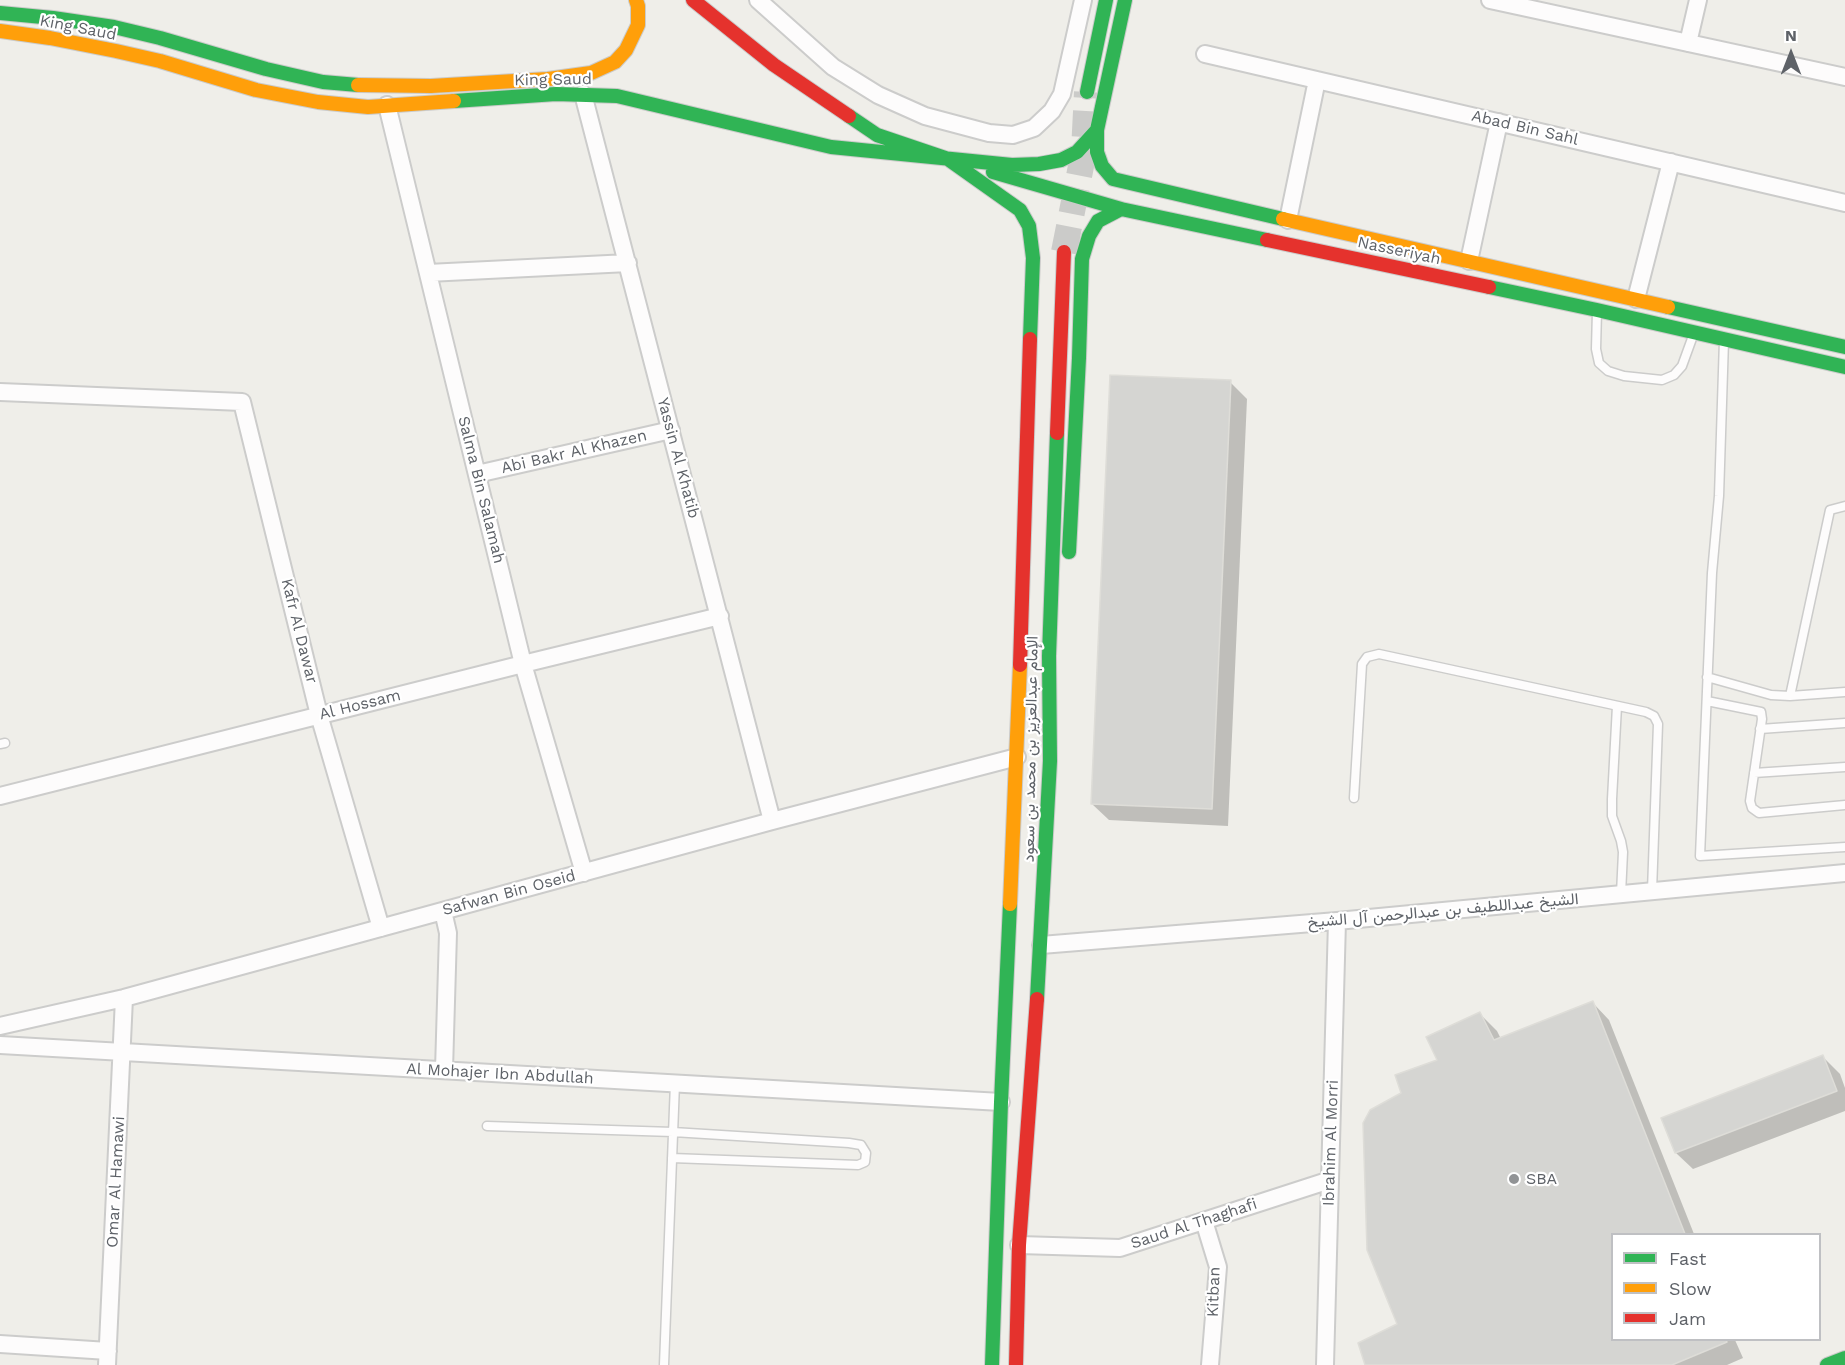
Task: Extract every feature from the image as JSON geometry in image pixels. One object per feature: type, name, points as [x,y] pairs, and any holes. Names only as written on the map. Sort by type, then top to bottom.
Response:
[{"type":"main road","name":"King Saud","points":[[0,13],[114,27],[266,69],[323,82],[368,86],[431,86],[591,74],[615,62],[626,50],[638,25],[636,0]]},
{"type":"main road","points":[[693,0],[774,65],[877,135],[948,159]]},
{"type":"main road","points":[[1086,92],[1106,0]]},
{"type":"main road","points":[[1097,130],[1125,0]]},
{"type":"main road","name":"King Saud","points":[[0,31],[116,51],[256,90],[368,107],[555,94],[618,96],[831,147],[1012,165],[1061,160],[1077,152],[1097,130]]},
{"type":"main road","points":[[301,98],[305,78]]},
{"type":"main road","name":"Nasseriyah","points":[[1097,130],[1097,152],[1102,166],[1113,179],[1845,347]]},
{"type":"main road","name":"Nasseriyah","points":[[948,159],[1120,209],[1597,310],[1845,367]]},
{"type":"main road","name":"الإمام عبدالعزيز بن محمد بن سعود","points":[[948,159],[1020,210],[1029,226],[1034,258],[1017,758],[995,1233],[992,1365]]},
{"type":"main road","points":[[1068,567],[1082,259],[1089,236],[1098,221],[1120,209]]},
{"type":"main road","name":"الإمام عبدالعزيز بن محمد بن سعود","points":[[1016,1365],[1020,1245],[1041,945],[1050,761],[1049,656],[1064,252]]},
{"type":"main road","points":[[1050,761],[1062,659]]},
{"type":"main road","name":"الإمام عبدالعزيز بن محمد بن سعود","points":[[980,1365],[995,1233]]},
{"type":"main road","name":"الإمام عبدالعزيز بن محمد بن سعود","points":[[1020,1245],[1025,1365]]},
{"type":"main road","points":[[1827,1365],[1845,1358]]},
{"type":"street","points":[[759,0],[833,67],[878,95],[925,116],[989,134],[1013,135],[1034,128],[1052,111],[1062,94],[1083,0]]},
{"type":"street","points":[[1490,0],[1845,77]]},
{"type":"street","points":[[1688,43],[1698,0]]},
{"type":"street","name":"Abad Bin Sahl","points":[[1205,54],[1845,203]]},
{"type":"street","points":[[1288,220],[1317,80]]},
{"type":"street","name":"Yassin Al Khatib","points":[[584,94],[772,821]]},
{"type":"street","name":"Salma Bin Salamah","points":[[387,105],[522,664],[584,873]]},
{"type":"street","points":[[1469,261],[1499,122]]},
{"type":"street","points":[[1636,299],[1671,162]]},
{"type":"street","points":[[428,273],[628,263]]},
{"type":"street","name":"Kafr Al Dawar","points":[[0,392],[242,402],[319,715],[381,928]]},
{"type":"street","name":"Abi Bakr Al Khazen","points":[[477,474],[671,430]]},
{"type":"street","name":"Al Hossam","points":[[0,796],[720,615]]},
{"type":"street","name":"Safwan Bin Oseid","points":[[0,1026],[124,998],[772,821],[1017,758]]},
{"type":"street","name":"الشيخ عبداللطيف بن عبدالرحمن آل الشيخ","points":[[1041,945],[1337,921],[1845,873]]},
{"type":"street","points":[[443,911],[448,933],[444,1070]]},
{"type":"street","name":"Ibrahim Al Morri","points":[[1325,1365],[1337,921]]},
{"type":"street","name":"Omar Al Hamawi","points":[[107,1358],[124,998]]},
{"type":"street","name":"Al Mohajer Ibn Abdullah","points":[[0,1045],[1001,1102]]},
{"type":"street","name":"Saud Al Thaghafi","points":[[1020,1245],[1120,1248],[1330,1180]]},
{"type":"street","name":"Kitban","points":[[1204,1221],[1218,1267],[1210,1365]]},
{"type":"street","points":[[0,1344],[107,1358]]},
{"type":"lane","points":[[1597,310],[1596,349],[1599,363],[1608,371],[1624,376],[1662,380],[1674,375],[1682,366],[1694,333]]},
{"type":"lane","points":[[1724,340],[1719,496],[1707,677],[1700,856],[1845,847]]},
{"type":"lane","points":[[1790,696],[1830,510],[1845,506]]},
{"type":"lane","points":[[1354,798],[1362,664],[1367,657],[1378,654],[1646,712],[1654,716],[1658,724],[1652,891]]},
{"type":"lane","points":[[1707,677],[1760,692],[1790,696],[1845,692]]},
{"type":"lane","points":[[1707,700],[1761,712],[1762,719],[1750,801],[1752,808],[1760,813],[1845,805]]},
{"type":"lane","points":[[1617,706],[1612,816],[1621,841],[1621,894]]},
{"type":"lane","points":[[1760,729],[1845,723]]},
{"type":"lane","points":[[1754,773],[1845,767]]},
{"type":"lane","points":[[664,1365],[675,1083]]},
{"type":"lane","points":[[487,1126],[673,1132],[849,1143],[861,1145],[866,1153],[865,1162],[858,1165],[672,1158]]},
{"type":"building","points":[[1110,375],[1231,380],[1212,809],[1091,804]]},
{"type":"building","name":"SBA","points":[[1593,1001],[1685,1233],[1611,1233],[1611,1341],[1727,1342],[1672,1365],[1365,1365],[1358,1343],[1397,1324],[1367,1250],[1363,1123],[1370,1110],[1401,1093],[1395,1075],[1437,1060],[1426,1037],[1480,1012],[1494,1040]]},
{"type":"building","points":[[1823,1055],[1837,1091],[1675,1153],[1661,1118]]},
{"type":"tunnel","points":[[1064,252],[1084,151],[1087,92]]},
{"type":"traffic: fast","points":[[1087,92],[1106,0]]},
{"type":"traffic: fast","points":[[1125,0],[1097,130],[1097,152],[1102,166],[1113,179],[1283,219]]},
{"type":"traffic: fast","points":[[0,13],[114,27],[266,69],[323,82],[358,85]]},
{"type":"traffic: fast","points":[[454,101],[556,94],[617,96],[831,147],[1012,165],[1061,160],[1077,152],[1097,130]]},
{"type":"traffic: fast","points":[[849,116],[877,135],[948,159],[1020,210],[1029,226],[1033,258],[1030,339]]},
{"type":"traffic: fast","points":[[993,172],[1121,209],[1267,240]]},
{"type":"traffic: fast","points":[[1069,552],[1082,259],[1089,236],[1098,221],[1121,209]]},
{"type":"traffic: fast","points":[[1489,287],[1845,367]]},
{"type":"traffic: fast","points":[[1668,307],[1845,347]]},
{"type":"traffic: fast","points":[[1037,999],[1050,761],[1049,656],[1057,433]]},
{"type":"traffic: fast","points":[[992,1365],[1010,904]]},
{"type":"traffic: fast","points":[[1827,1365],[1845,1358]]},
{"type":"traffic: slow","points":[[358,85],[431,86],[548,79],[591,73],[615,62],[626,50],[638,25],[636,0]]},
{"type":"traffic: slow","points":[[0,31],[116,51],[160,61],[256,90],[318,102],[368,107],[454,101]]},
{"type":"traffic: slow","points":[[1283,219],[1668,307]]},
{"type":"traffic: slow","points":[[1010,904],[1020,665]]},
{"type":"traffic: jam","points":[[693,0],[774,65],[849,116]]},
{"type":"traffic: jam","points":[[1267,240],[1489,287]]},
{"type":"traffic: jam","points":[[1057,433],[1064,252]]},
{"type":"traffic: jam","points":[[1020,665],[1030,339]]},
{"type":"traffic: jam","points":[[1016,1365],[1019,1245],[1037,999]]},
{"type":"place","name":"SBA","points":[[1514,1179]]}]
